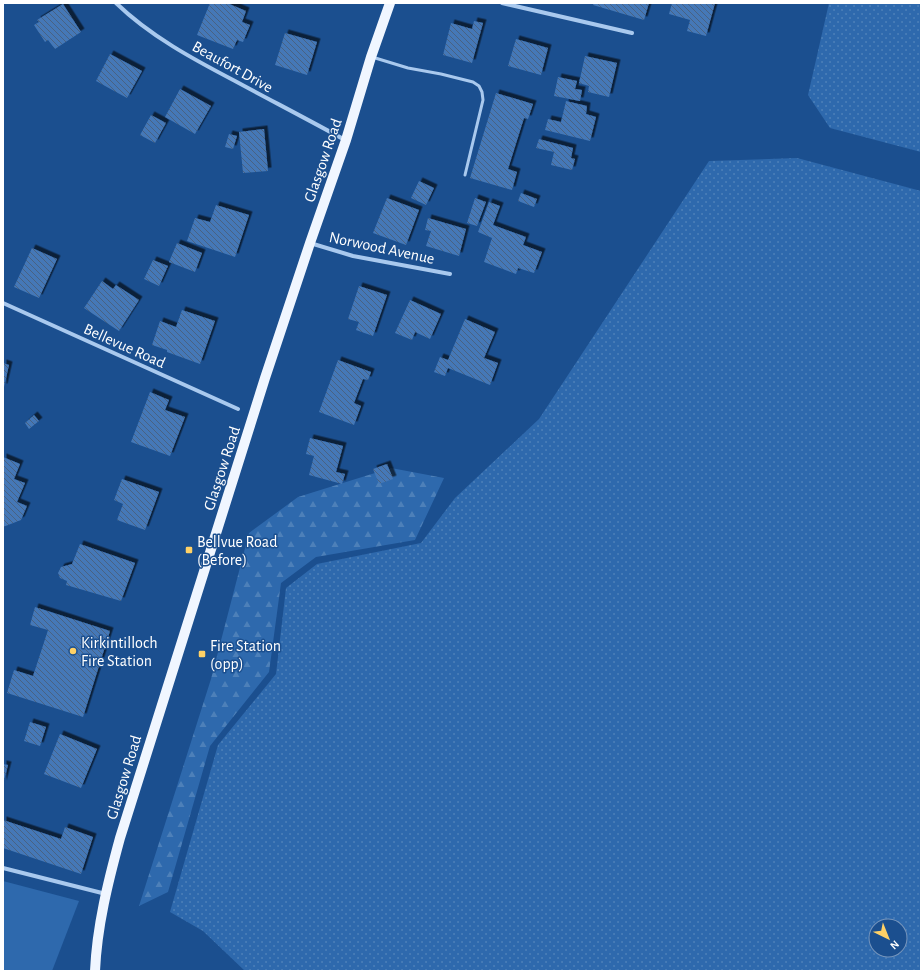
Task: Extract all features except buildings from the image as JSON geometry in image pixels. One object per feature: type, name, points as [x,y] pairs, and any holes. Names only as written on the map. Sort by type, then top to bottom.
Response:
[{"type":"main road","name":"Glasgow Road","points":[[95,971],[100,921],[111,870],[120,838],[244,443],[310,243],[346,140],[371,57],[390,3]]},
{"type":"street","name":"Beaufort Drive","points":[[116,3],[151,33],[210,68],[346,140]]},
{"type":"street","points":[[502,3],[632,33]]},
{"type":"street","name":"Norwood Avenue","points":[[310,243],[353,256],[450,274]]},
{"type":"street","name":"Bellevue Road","points":[[3,303],[238,409]]},
{"type":"street","points":[[3,868],[106,894]]},
{"type":"lane","points":[[371,57],[408,68],[473,82],[479,86],[482,92],[483,100],[465,175]]},
{"type":"green space","points":[[829,3],[921,3],[921,152],[830,128],[808,95]]},
{"type":"green space","points":[[797,158],[921,191],[921,971],[245,971],[203,931],[170,912],[218,745],[276,674],[286,588],[317,564],[421,543],[455,498],[539,419],[709,161]]},
{"type":"green space","points":[[391,468],[444,478],[415,540],[316,557],[281,583],[269,672],[210,746],[168,892],[139,906],[211,679],[249,533],[298,497]]},
{"type":"green space","points":[[3,881],[79,901],[52,971],[3,971]]},
{"type":"place","name":"Bellvue Road (Before)","points":[[189,550]]},
{"type":"place","name":"Kirkintilloch Fire Station","points":[[73,651]]},
{"type":"place","name":"Fire Station (opp)","points":[[202,654]]}]
